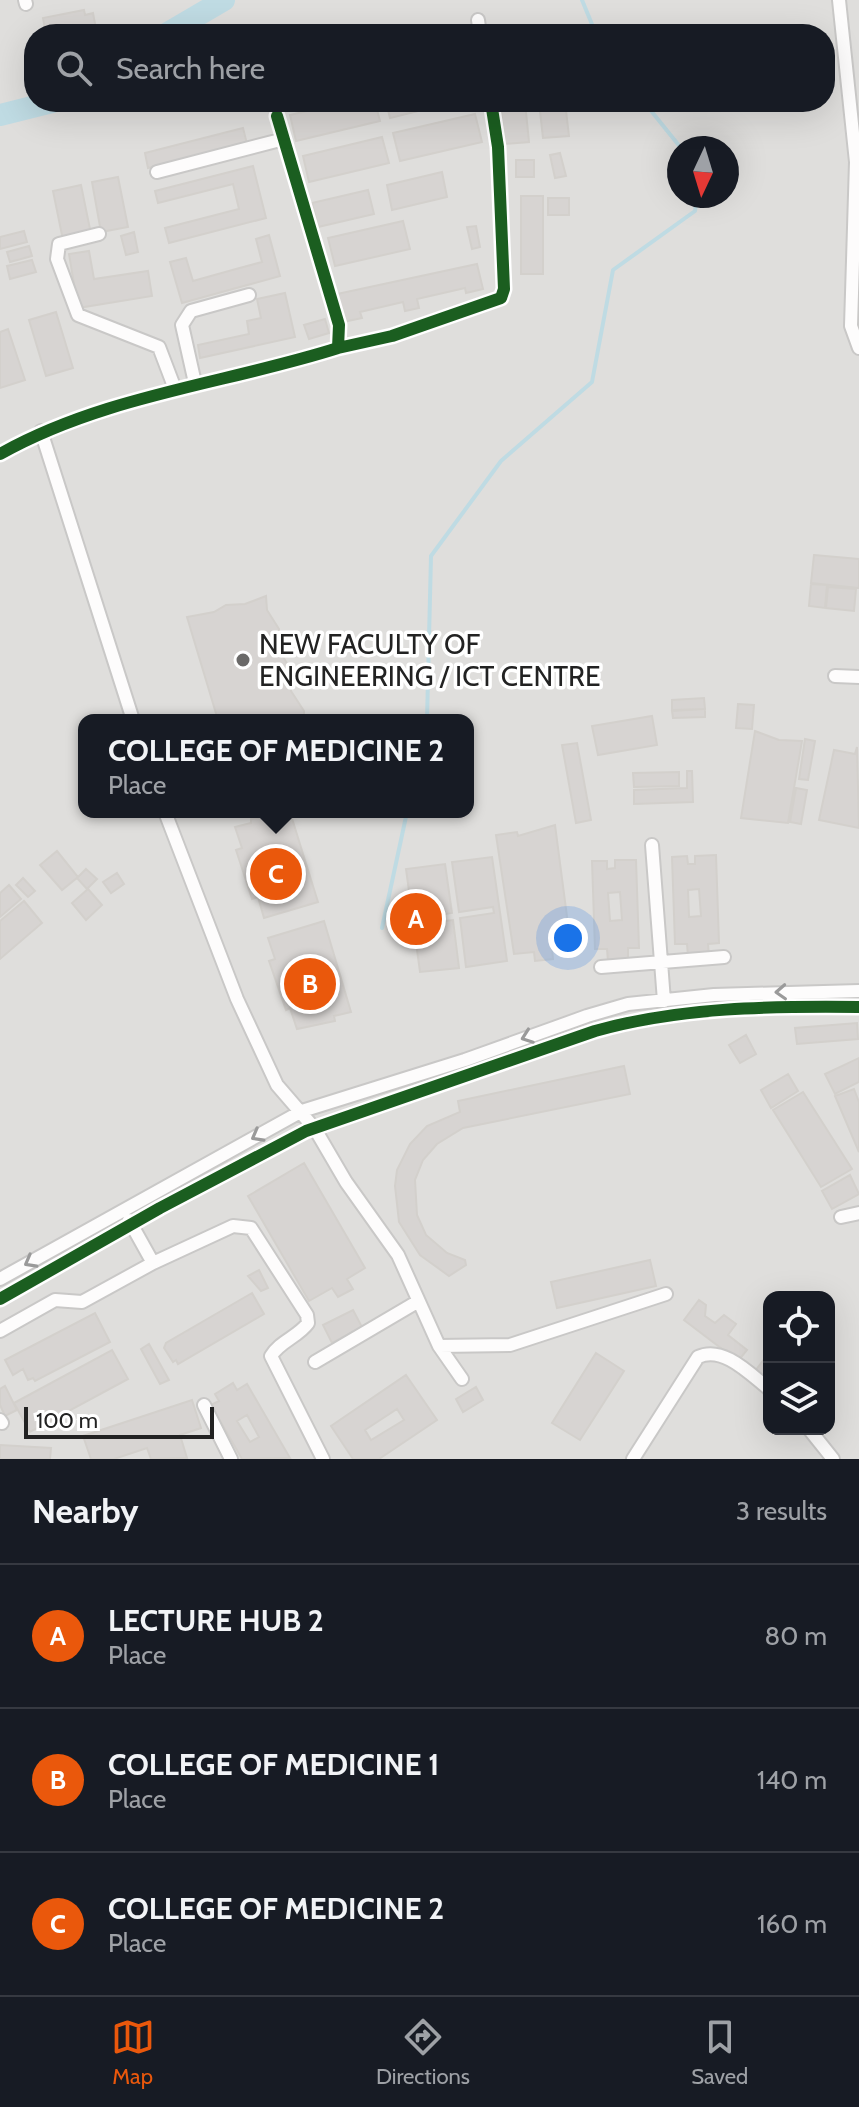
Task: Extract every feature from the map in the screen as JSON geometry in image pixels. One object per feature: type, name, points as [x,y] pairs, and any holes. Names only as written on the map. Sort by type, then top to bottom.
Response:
[{"type":"street","points":[[839,0],[856,162],[851,326],[859,348]]},
{"type":"street","points":[[478,20],[479,24]]},
{"type":"street","points":[[0,454],[41,431],[175,389],[392,336],[501,298],[504,289],[498,147],[493,112]]},
{"type":"street","points":[[277,116],[339,325],[338,348]]},
{"type":"street","points":[[157,172],[284,139]]},
{"type":"street","points":[[99,234],[59,244],[57,259],[73,308],[85,320],[159,347],[175,389]]},
{"type":"street","points":[[195,383],[182,325],[185,317],[191,311],[249,295]]},
{"type":"street","points":[[41,431],[131,714]]},
{"type":"street","points":[[835,676],[859,677]]},
{"type":"street","points":[[167,818],[237,999],[277,1085],[315,1129],[346,1182],[398,1255],[439,1346],[462,1379]]},
{"type":"street","points":[[652,845],[664,1001]]},
{"type":"street","points":[[601,967],[724,957]]},
{"type":"street","points":[[0,1279],[302,1111],[628,1004],[694,997],[859,991]]},
{"type":"street","points":[[694,997],[696,1013]]},
{"type":"street","points":[[0,1299],[132,1224],[315,1129],[595,1031],[635,1019],[696,1013],[792,1006],[859,1007]]},
{"type":"street","points":[[124,1210],[153,1263]]},
{"type":"street","points":[[841,1217],[859,1213]]},
{"type":"street","points":[[0,1331],[55,1300],[82,1302],[153,1263],[233,1226],[251,1228],[307,1315],[308,1323],[301,1332],[275,1349],[271,1356],[323,1459]]},
{"type":"street","points":[[439,1346],[510,1345],[666,1294]]},
{"type":"street","points":[[315,1362],[417,1302]]},
{"type":"street","points":[[633,1459],[698,1357],[717,1354],[740,1366],[763,1384]]},
{"type":"street","points":[[204,1405],[231,1459]]},
{"type":"street","points":[[814,1435],[833,1459]]},
{"type":"shaded area","points":[[0,0],[859,0],[859,1459],[0,1459]]},
{"type":"building","points":[[84,10],[85,15],[93,13],[95,24],[44,24],[43,18]]},
{"type":"building","points":[[303,112],[378,112],[380,121],[296,141],[290,115]]},
{"type":"building","points":[[388,112],[414,112],[390,118]]},
{"type":"building","points":[[501,112],[526,112],[529,142],[505,144]]},
{"type":"building","points":[[540,112],[566,112],[569,136],[543,138]]},
{"type":"building","points":[[475,114],[482,142],[400,161],[393,133]]},
{"type":"building","points":[[243,128],[247,144],[148,168],[145,153]]},
{"type":"building","points":[[382,137],[389,163],[309,182],[303,156]]},
{"type":"building","points":[[560,153],[566,176],[555,178],[550,155]]},
{"type":"building","points":[[516,160],[534,160],[534,177],[516,177]]},
{"type":"building","points":[[253,166],[266,218],[169,243],[165,228],[239,209],[233,184],[158,203],[155,191]]},
{"type":"building","points":[[442,172],[447,197],[392,210],[387,185]]},
{"type":"building","points":[[118,177],[128,227],[101,232],[92,182]]},
{"type":"building","points":[[81,185],[91,234],[63,240],[53,191]]},
{"type":"building","points":[[368,190],[374,214],[318,227],[312,203]]},
{"type":"building","points":[[521,196],[543,196],[543,274],[521,274]]},
{"type":"building","points":[[548,198],[569,198],[569,215],[548,215]]},
{"type":"building","points":[[403,221],[410,249],[335,266],[328,238]]},
{"type":"building","points":[[476,226],[480,247],[472,249],[467,227]]},
{"type":"building","points":[[24,231],[27,242],[0,249],[0,237]]},
{"type":"building","points":[[134,232],[138,252],[126,255],[121,236]]},
{"type":"building","points":[[269,235],[280,276],[182,303],[170,262],[186,258],[193,281],[262,262],[256,239]]},
{"type":"building","points":[[29,246],[32,256],[10,262],[7,252]]},
{"type":"building","points":[[89,251],[94,279],[148,271],[152,296],[78,308],[69,254]]},
{"type":"building","points":[[32,260],[36,272],[10,279],[7,266]]},
{"type":"building","points":[[477,264],[483,289],[466,293],[465,288],[417,299],[419,308],[405,311],[403,302],[360,312],[362,318],[343,322],[337,294]]},
{"type":"building","points":[[285,293],[295,337],[200,358],[198,345],[249,334],[247,321],[261,318],[257,299]]},
{"type":"building","points":[[56,312],[73,368],[46,376],[29,320]]},
{"type":"building","points":[[325,319],[329,333],[309,339],[304,325]]},
{"type":"building","points":[[8,329],[25,380],[0,388],[0,332]]},
{"type":"building","points":[[814,555],[859,559],[859,588],[811,583]]},
{"type":"building","points":[[811,584],[827,585],[825,608],[809,606]]},
{"type":"building","points":[[828,587],[856,589],[854,611],[826,608]]},
{"type":"building","name":"NEW FACULTY OF ENGINEERING / ICT CENTRE","points":[[266,596],[267,610],[279,629],[279,650],[291,670],[291,691],[304,714],[216,714],[187,617],[214,612],[226,605],[245,604]]},
{"type":"building","points":[[704,698],[705,709],[672,710],[672,700]]},
{"type":"building","points":[[738,704],[754,705],[752,729],[736,728]]},
{"type":"building","points":[[705,709],[705,717],[673,718],[672,711]]},
{"type":"building","points":[[652,716],[657,745],[598,755],[592,726]]},
{"type":"building","points":[[755,731],[779,740],[802,741],[788,823],[741,818]]},
{"type":"building","points":[[805,739],[815,741],[808,780],[799,779]]},
{"type":"building","points":[[577,743],[591,820],[576,823],[562,745]]},
{"type":"building","points":[[857,747],[859,828],[819,820],[834,750],[855,754]]},
{"type":"building","points":[[687,771],[692,771],[693,802],[634,804],[634,790],[687,788]]},
{"type":"building","points":[[679,772],[679,786],[634,787],[633,773]]},
{"type":"building","points":[[796,788],[807,790],[801,824],[790,822]]},
{"type":"building","points":[[292,818],[318,902],[264,918],[258,897],[252,899],[236,850],[242,848],[235,827],[251,823],[251,819]]},
{"type":"building","points":[[555,825],[571,947],[552,949],[553,959],[535,961],[534,952],[514,954],[496,835],[517,832],[518,836]]},
{"type":"building","points":[[57,851],[78,877],[62,890],[40,865]]},
{"type":"building","points":[[716,855],[719,943],[708,944],[709,956],[688,956],[687,944],[675,944],[672,857],[687,856],[688,864],[695,864],[695,856]],"holes":[[[699,889],[701,916],[689,917],[688,890]]]},
{"type":"building","points":[[492,857],[507,961],[466,967],[460,918],[494,913],[493,907],[459,912],[452,862]]},
{"type":"building","points":[[615,860],[636,860],[639,948],[628,948],[628,960],[608,961],[607,949],[595,949],[592,861],[607,861],[607,869],[615,868]],"holes":[[[620,892],[622,920],[610,921],[608,893]]]},
{"type":"building","points":[[445,864],[452,913],[419,918],[421,924],[453,920],[459,968],[420,972],[406,869]]},
{"type":"building","points":[[86,869],[97,879],[87,889],[77,878]]},
{"type":"building","points":[[117,873],[124,884],[111,893],[103,882]]},
{"type":"building","points":[[23,878],[35,891],[28,897],[16,885]]},
{"type":"building","points":[[9,885],[21,899],[0,917],[0,893]]},
{"type":"building","points":[[88,889],[102,905],[86,920],[72,903]]},
{"type":"building","points":[[24,901],[42,923],[0,959],[0,921]]},
{"type":"building","points":[[324,921],[351,1012],[334,1016],[335,1021],[297,1029],[290,1008],[286,1010],[269,961],[275,959],[268,938]]},
{"type":"building","points":[[857,1023],[858,1039],[797,1044],[795,1028]]},
{"type":"building","points":[[746,1035],[756,1054],[740,1063],[729,1045]]},
{"type":"building","points":[[859,1058],[859,1082],[835,1094],[825,1074]]},
{"type":"building","points":[[624,1066],[630,1094],[463,1128],[437,1144],[423,1160],[415,1180],[417,1215],[426,1235],[447,1253],[465,1260],[466,1265],[449,1276],[420,1255],[399,1222],[395,1186],[397,1170],[410,1144],[427,1126],[460,1112],[458,1101]]},
{"type":"building","points":[[788,1074],[798,1091],[771,1108],[761,1090]]},
{"type":"building","points":[[854,1089],[859,1102],[859,1152],[835,1096]]},
{"type":"building","points":[[803,1092],[852,1169],[821,1187],[773,1110]]},
{"type":"building","points":[[304,1163],[365,1268],[347,1279],[353,1289],[338,1297],[332,1288],[309,1301],[248,1196]]},
{"type":"building","points":[[850,1175],[859,1194],[832,1209],[822,1191]]},
{"type":"building","points":[[650,1260],[656,1286],[557,1308],[551,1282]]},
{"type":"building","points":[[259,1270],[268,1288],[261,1291],[248,1276]]},
{"type":"building","points":[[252,1293],[264,1314],[178,1364],[176,1360],[173,1362],[164,1348],[166,1343]]},
{"type":"building","points":[[699,1300],[706,1305],[705,1316],[715,1323],[724,1315],[736,1324],[728,1335],[747,1350],[738,1361],[684,1320]]},
{"type":"building","points":[[353,1310],[362,1327],[332,1343],[323,1325]]},
{"type":"building","points":[[95,1313],[110,1342],[35,1381],[33,1378],[28,1380],[23,1369],[13,1375],[5,1360]]},
{"type":"building","points":[[149,1344],[169,1380],[160,1384],[141,1349]]},
{"type":"building","points":[[112,1350],[128,1379],[30,1432],[14,1403]]},
{"type":"building","points":[[596,1353],[624,1371],[580,1440],[552,1423]]},
{"type":"building","points":[[763,1361],[763,1377],[755,1371]]},
{"type":"building","points":[[406,1375],[437,1420],[379,1459],[353,1459],[331,1426]],"holes":[[[397,1409],[404,1420],[371,1440],[365,1430]]]},
{"type":"building","points":[[233,1383],[237,1390],[247,1384],[290,1458],[242,1459],[211,1405],[219,1401],[215,1394]],"holes":[[[247,1415],[259,1437],[250,1442],[237,1421]]]},
{"type":"building","points":[[5,1386],[17,1410],[5,1416],[0,1405],[0,1389]]},
{"type":"building","points":[[476,1387],[483,1400],[463,1412],[456,1399]]},
{"type":"building","points":[[192,1400],[201,1428],[180,1435],[187,1458],[151,1459],[147,1448],[114,1459],[91,1459],[83,1436]]},
{"type":"building","points":[[0,1445],[51,1448],[50,1459],[0,1459]]},
{"type":"waterway","points":[[183,24],[224,0]]},
{"type":"waterway","points":[[582,0],[592,24]]},
{"type":"waterway","points":[[0,115],[24,109]]},
{"type":"waterway","points":[[652,112],[671,136]]},
{"type":"waterway","points":[[427,714],[431,556],[501,461],[592,382],[613,270],[695,208]]},
{"type":"waterway","points":[[382,928],[406,818]]},
{"type":"cycle path","points":[[338,348],[392,336],[501,298],[504,289],[498,147],[493,112]]},
{"type":"cycle path","points":[[0,454],[40,434],[123,404],[338,348],[339,325],[277,116]]},
{"type":"cycle path","points":[[0,1299],[160,1208],[306,1131],[595,1031],[693,1013],[759,1008],[859,1007]]},
{"type":"place","name":"NEW FACULTY OF ENGINEERING / ICT CENTRE","points":[[243,660]]},
{"type":"place","name":"COLLEGE OF MEDICINE 2","points":[[276,874]]},
{"type":"place","name":"LECTURE HUB 2","points":[[416,919]]},
{"type":"place","name":"COLLEGE OF MEDICINE 1","points":[[310,984]]}]
